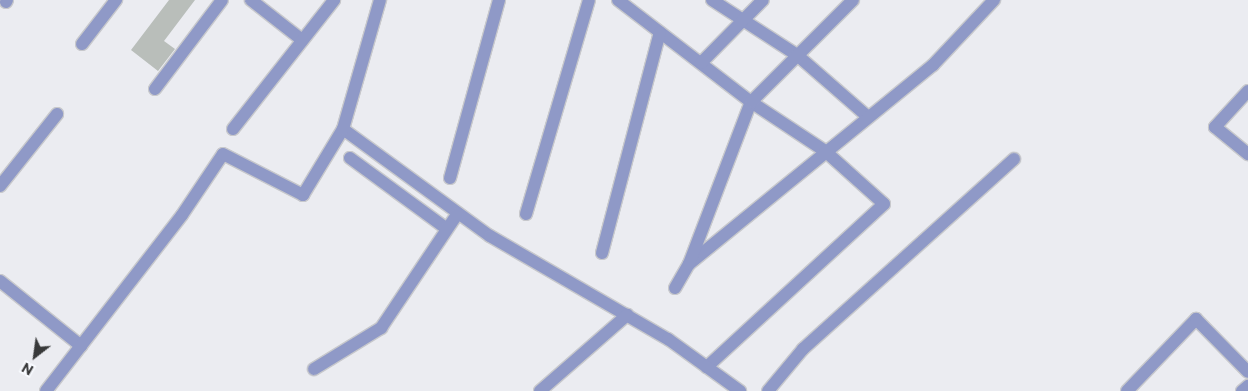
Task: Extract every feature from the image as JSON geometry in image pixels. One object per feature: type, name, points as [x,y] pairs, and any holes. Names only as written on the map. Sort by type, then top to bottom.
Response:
[{"type":"street","points":[[82,44],[116,0]]},
{"type":"street","points":[[156,89],[222,0]]},
{"type":"street","points":[[251,0],[302,40]]},
{"type":"street","points":[[233,129],[334,0]]},
{"type":"street","points":[[46,391],[182,215],[223,154],[303,195],[342,129],[380,0]]},
{"type":"street","points":[[450,178],[498,0]]},
{"type":"street","points":[[526,214],[589,0]]},
{"type":"street","points":[[618,0],[752,102],[825,151],[884,204],[707,367]]},
{"type":"street","points":[[712,0],[742,22],[797,55],[868,117]]},
{"type":"street","points":[[701,63],[763,0]]},
{"type":"street","points":[[676,288],[689,264],[752,102],[853,0]]},
{"type":"street","points":[[689,264],[825,151],[933,65],[994,0]]},
{"type":"street","points":[[602,253],[660,32]]},
{"type":"street","points":[[1248,91],[1214,127],[1248,154]]},
{"type":"street","points":[[0,186],[57,114]]},
{"type":"street","points":[[342,129],[490,236],[627,315],[740,391]]},
{"type":"street","points":[[350,158],[448,229]]},
{"type":"street","points":[[768,391],[804,348],[1014,159]]},
{"type":"street","points":[[314,369],[381,328],[458,213]]},
{"type":"street","points":[[0,281],[81,346]]},
{"type":"street","points":[[540,391],[627,315]]},
{"type":"street","points":[[1127,391],[1196,319],[1248,372]]},
{"type":"street","points":[[1242,391],[1248,386]]},
{"type":"building","points":[[169,0],[195,0],[164,41],[175,49],[158,71],[131,50]]}]
